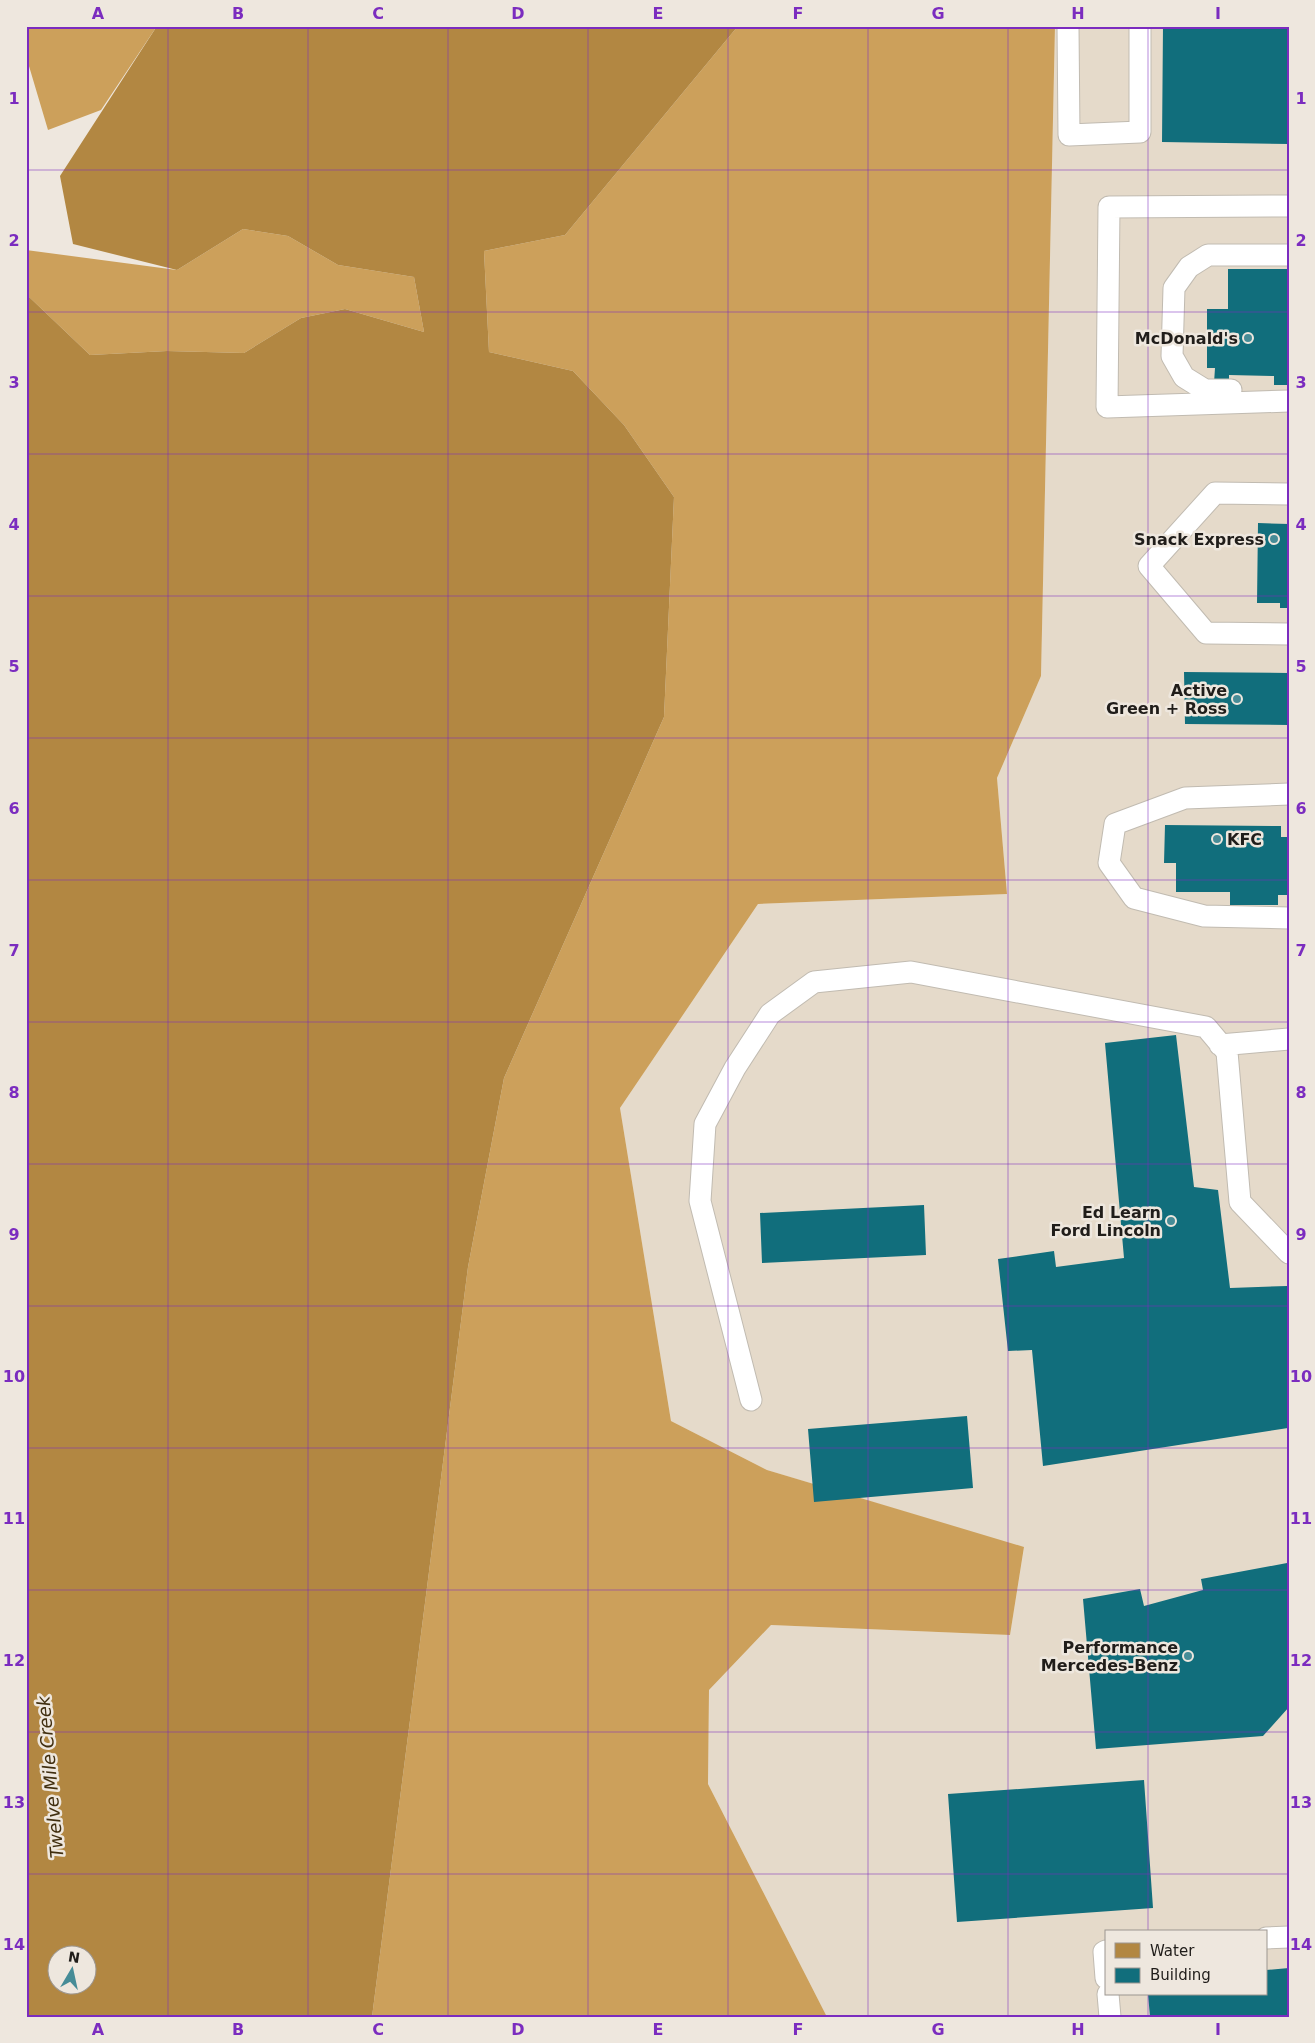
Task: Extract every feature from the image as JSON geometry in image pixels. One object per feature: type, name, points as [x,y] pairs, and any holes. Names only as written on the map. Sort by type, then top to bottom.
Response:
[{"type":"lane","points":[[1068,26],[1069,135],[1140,132],[1140,26]]},
{"type":"lane","points":[[1289,206],[1109,207],[1107,406],[1289,401]]},
{"type":"lane","points":[[1289,255],[1208,255],[1189,267],[1174,288],[1172,356],[1184,377],[1205,390],[1289,390]]},
{"type":"lane","points":[[1289,494],[1215,493],[1148,566],[1206,633],[1289,634]]},
{"type":"lane","points":[[1289,794],[1185,798],[1115,824],[1108,863],[1134,898],[1204,916],[1289,918]]},
{"type":"lane","points":[[751,1400],[700,1201],[706,1124],[735,1068],[770,1014],[814,982],[911,972],[1206,1027],[1227,1052],[1240,1202],[1289,1253]]},
{"type":"lane","points":[[1220,1045],[1289,1040]]},
{"type":"lane","points":[[1268,1938],[1289,1937]]},
{"type":"lane","points":[[1105,1952],[1105,1965]]},
{"type":"lane","points":[[1108,1996],[1110,2017]]},
{"type":"shaded area","points":[[26,26],[157,26],[101,110],[48,130],[26,56]]},
{"type":"shaded area","points":[[738,26],[1055,26],[1041,676],[997,778],[1007,894],[758,904],[620,1108],[671,1421],[767,1470],[1024,1547],[1010,1635],[771,1625],[709,1690],[708,1784],[827,2017],[372,2017],[468,1267],[504,1078],[664,717],[674,497],[624,425],[573,371],[489,352],[484,251],[565,235]]},
{"type":"shaded area","points":[[1055,26],[1289,26],[1289,2017],[827,2017],[708,1784],[709,1690],[771,1625],[1010,1635],[1024,1548],[767,1470],[671,1421],[620,1108],[758,904],[1007,894],[997,778],[1041,676]]},
{"type":"shaded area","points":[[243,229],[288,236],[338,265],[414,277],[424,332],[345,309],[301,318],[244,353],[167,351],[90,355],[26,294],[26,250],[177,270]]},
{"type":"water","name":"Twelve Mile Creek","points":[[157,26],[738,26],[565,235],[484,251],[489,352],[573,371],[624,425],[674,497],[664,717],[504,1078],[468,1267],[372,2017],[26,2017],[26,294],[90,355],[167,351],[244,353],[301,318],[345,309],[424,332],[414,277],[338,265],[288,236],[243,229],[177,270],[73,244],[60,176]]},
{"type":"building","points":[[1163,26],[1289,26],[1289,144],[1162,142]]},
{"type":"building","name":"McDonald's","points":[[1228,269],[1289,269],[1289,385],[1274,385],[1274,376],[1229,375],[1229,383],[1214,383],[1215,368],[1207,368],[1207,309],[1228,309]]},
{"type":"building","points":[[1258,523],[1289,524],[1289,608],[1280,608],[1280,603],[1257,603]]},
{"type":"building","name":"Active Green + Ross","points":[[1184,672],[1289,673],[1289,725],[1185,724]]},
{"type":"building","points":[[1165,825],[1281,826],[1281,837],[1289,837],[1289,895],[1278,895],[1278,905],[1230,905],[1230,892],[1176,892],[1176,863],[1164,863]]},
{"type":"building","name":"Ed Learn Ford Lincoln","points":[[1176,1035],[1194,1187],[1218,1190],[1230,1288],[1287,1286],[1288,1428],[1043,1466],[1032,1350],[1008,1351],[998,1259],[1054,1251],[1056,1267],[1124,1258],[1105,1043]]},
{"type":"building","points":[[924,1205],[926,1255],[762,1263],[760,1213]]},
{"type":"building","points":[[967,1416],[973,1488],[814,1502],[808,1429]]},
{"type":"building","name":"Performance Mercedes-Benz","points":[[1287,1563],[1289,1572],[1289,1707],[1263,1736],[1096,1749],[1083,1599],[1140,1589],[1144,1606],[1203,1590],[1201,1579]]},
{"type":"building","points":[[1144,1780],[1153,1908],[957,1922],[948,1794]]},
{"type":"building","points":[[1289,1968],[1289,2017],[1150,2017],[1148,1996],[1268,1996],[1268,1970]]},
{"type":"place","name":"McDonald's","points":[[1248,338]]},
{"type":"place","name":"Snack Express","points":[[1274,539]]},
{"type":"place","name":"Active Green + Ross","points":[[1237,699]]},
{"type":"place","name":"KFC","points":[[1217,839]]},
{"type":"place","name":"Ed Learn Ford Lincoln","points":[[1171,1221]]},
{"type":"place","name":"Performance Mercedes-Benz","points":[[1188,1656]]}]
